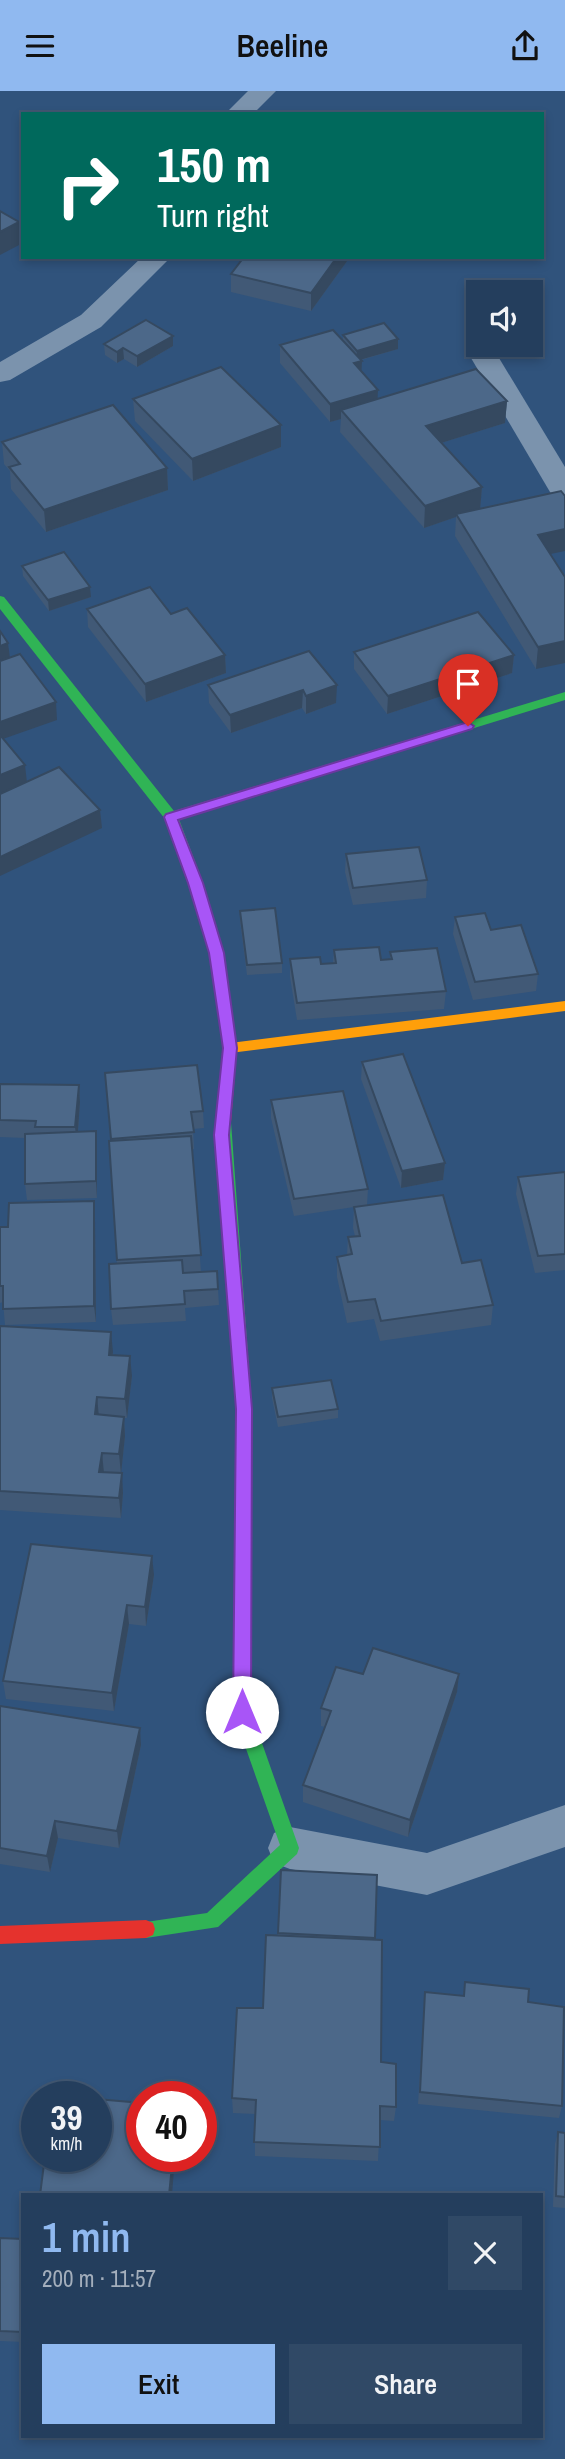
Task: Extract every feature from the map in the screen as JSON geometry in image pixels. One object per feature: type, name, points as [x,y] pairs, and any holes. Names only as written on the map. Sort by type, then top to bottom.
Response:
[{"type":"street","points":[[240,112],[263,91]]},
{"type":"street","points":[[0,374],[91,321],[156,259]]},
{"type":"street","points":[[485,358],[565,492]]},
{"type":"street","points":[[0,600],[171,817],[217,953],[230,1048],[222,1135],[244,1409],[242,1712],[290,1848]]},
{"type":"street","points":[[171,817],[565,696]]},
{"type":"street","points":[[230,1048],[565,1006]]},
{"type":"street","points":[[290,1848],[427,1874],[565,1826]]},
{"type":"street","points":[[0,1935],[130,1931],[211,1921],[290,1848]]},
{"type":"building","points":[[0,211],[19,222],[0,232]]},
{"type":"building","points":[[242,259],[336,259],[311,293],[231,274]]},
{"type":"building","points":[[146,320],[173,336],[137,356],[123,348],[117,352],[104,344]]},
{"type":"building","points":[[384,323],[398,339],[357,351],[343,335]]},
{"type":"building","points":[[333,330],[362,361],[354,363],[378,390],[330,404],[280,345]]},
{"type":"building","points":[[221,367],[281,425],[192,459],[133,399]]},
{"type":"building","points":[[476,369],[507,401],[426,426],[482,487],[425,506],[341,410]]},
{"type":"building","points":[[113,405],[167,468],[44,510],[9,467],[20,464],[2,442]]},
{"type":"building","points":[[561,491],[565,496],[565,529],[538,535],[565,577],[565,641],[538,647],[456,514]]},
{"type":"building","points":[[64,552],[90,587],[48,600],[22,566]]},
{"type":"building","points":[[150,587],[171,614],[187,608],[225,655],[145,684],[87,609]]},
{"type":"building","points":[[478,612],[514,655],[388,696],[354,652]]},
{"type":"building","points":[[0,631],[8,643],[0,646]]},
{"type":"building","points":[[309,651],[337,685],[306,696],[303,690],[230,715],[208,685]]},
{"type":"building","points":[[20,654],[56,702],[0,722],[0,661]]},
{"type":"building","points":[[0,735],[25,765],[0,775]]},
{"type":"building","points":[[59,767],[100,810],[0,857],[0,794]]},
{"type":"building","points":[[419,847],[427,880],[353,888],[346,854]]},
{"type":"building","points":[[275,908],[282,963],[247,965],[240,911]]},
{"type":"building","points":[[485,913],[491,930],[521,925],[538,974],[475,982],[455,917]]},
{"type":"building","points":[[379,947],[381,960],[392,959],[390,952],[437,948],[446,991],[297,1003],[290,959],[320,957],[321,964],[336,963],[334,950]]},
{"type":"building","points":[[403,1054],[445,1163],[402,1171],[362,1062]]},
{"type":"building","points":[[197,1065],[203,1111],[191,1112],[194,1132],[111,1139],[105,1073]]},
{"type":"building","points":[[0,1084],[79,1085],[75,1127],[35,1127],[36,1121],[0,1120]]},
{"type":"building","points":[[343,1091],[368,1189],[294,1199],[271,1100]]},
{"type":"building","points":[[96,1131],[96,1181],[25,1184],[25,1134]]},
{"type":"building","points":[[191,1136],[201,1255],[117,1260],[109,1141]]},
{"type":"building","points":[[565,1172],[565,1254],[538,1256],[518,1177]]},
{"type":"building","points":[[443,1195],[462,1263],[481,1260],[493,1305],[381,1321],[375,1299],[348,1302],[337,1257],[352,1254],[348,1237],[360,1236],[354,1207]]},
{"type":"building","points":[[94,1201],[94,1306],[3,1309],[3,1286],[0,1286],[0,1227],[8,1227],[9,1203]]},
{"type":"building","points":[[182,1260],[183,1273],[217,1271],[218,1289],[184,1291],[185,1304],[111,1309],[109,1264]]},
{"type":"building","points":[[0,1326],[111,1332],[109,1355],[130,1356],[125,1399],[97,1397],[95,1414],[124,1417],[119,1454],[102,1453],[99,1472],[122,1473],[119,1498],[0,1491]]},
{"type":"building","points":[[331,1380],[338,1409],[278,1417],[272,1388]]},
{"type":"building","points":[[31,1544],[152,1556],[145,1607],[127,1605],[112,1693],[3,1681]]},
{"type":"building","points":[[373,1648],[459,1674],[410,1820],[303,1785],[331,1711],[321,1708],[336,1667],[363,1674]]},
{"type":"building","points":[[0,1706],[140,1728],[117,1831],[55,1821],[47,1856],[0,1848]]},
{"type":"building","points":[[281,1870],[377,1875],[375,1938],[278,1933]]},
{"type":"building","points":[[266,1935],[382,1940],[381,2062],[396,2064],[396,2107],[380,2106],[380,2147],[254,2142],[256,2100],[232,2098],[237,2008],[263,2008]]},
{"type":"building","points":[[465,1982],[529,1989],[528,2002],[564,2007],[562,2106],[420,2092],[425,1992],[464,1996]]},
{"type":"building","points":[[112,2100],[126,2102],[126,2172],[171,2172],[169,2193],[40,2193],[43,2172],[112,2172]]},
{"type":"building","points":[[558,2132],[565,2133],[565,2197],[556,2196]]},
{"type":"building","points":[[0,2238],[21,2239],[21,2332],[0,2331]]},
{"type":"traffic: fast","points":[[0,600],[171,817],[196,883],[217,956]]},
{"type":"traffic: fast","points":[[171,817],[565,696]]},
{"type":"traffic: fast","points":[[146,1929],[211,1921],[290,1848],[242,1712],[244,1409],[223,1122]]},
{"type":"traffic: slow","points":[[230,1048],[565,1006]]},
{"type":"traffic: jam","points":[[217,956],[230,1048],[223,1122]]},
{"type":"traffic: jam","points":[[0,1935],[146,1929]]},
{"type":"route","points":[[242,1712],[244,1409],[222,1135],[230,1048],[217,953],[171,817],[468,726]]}]
